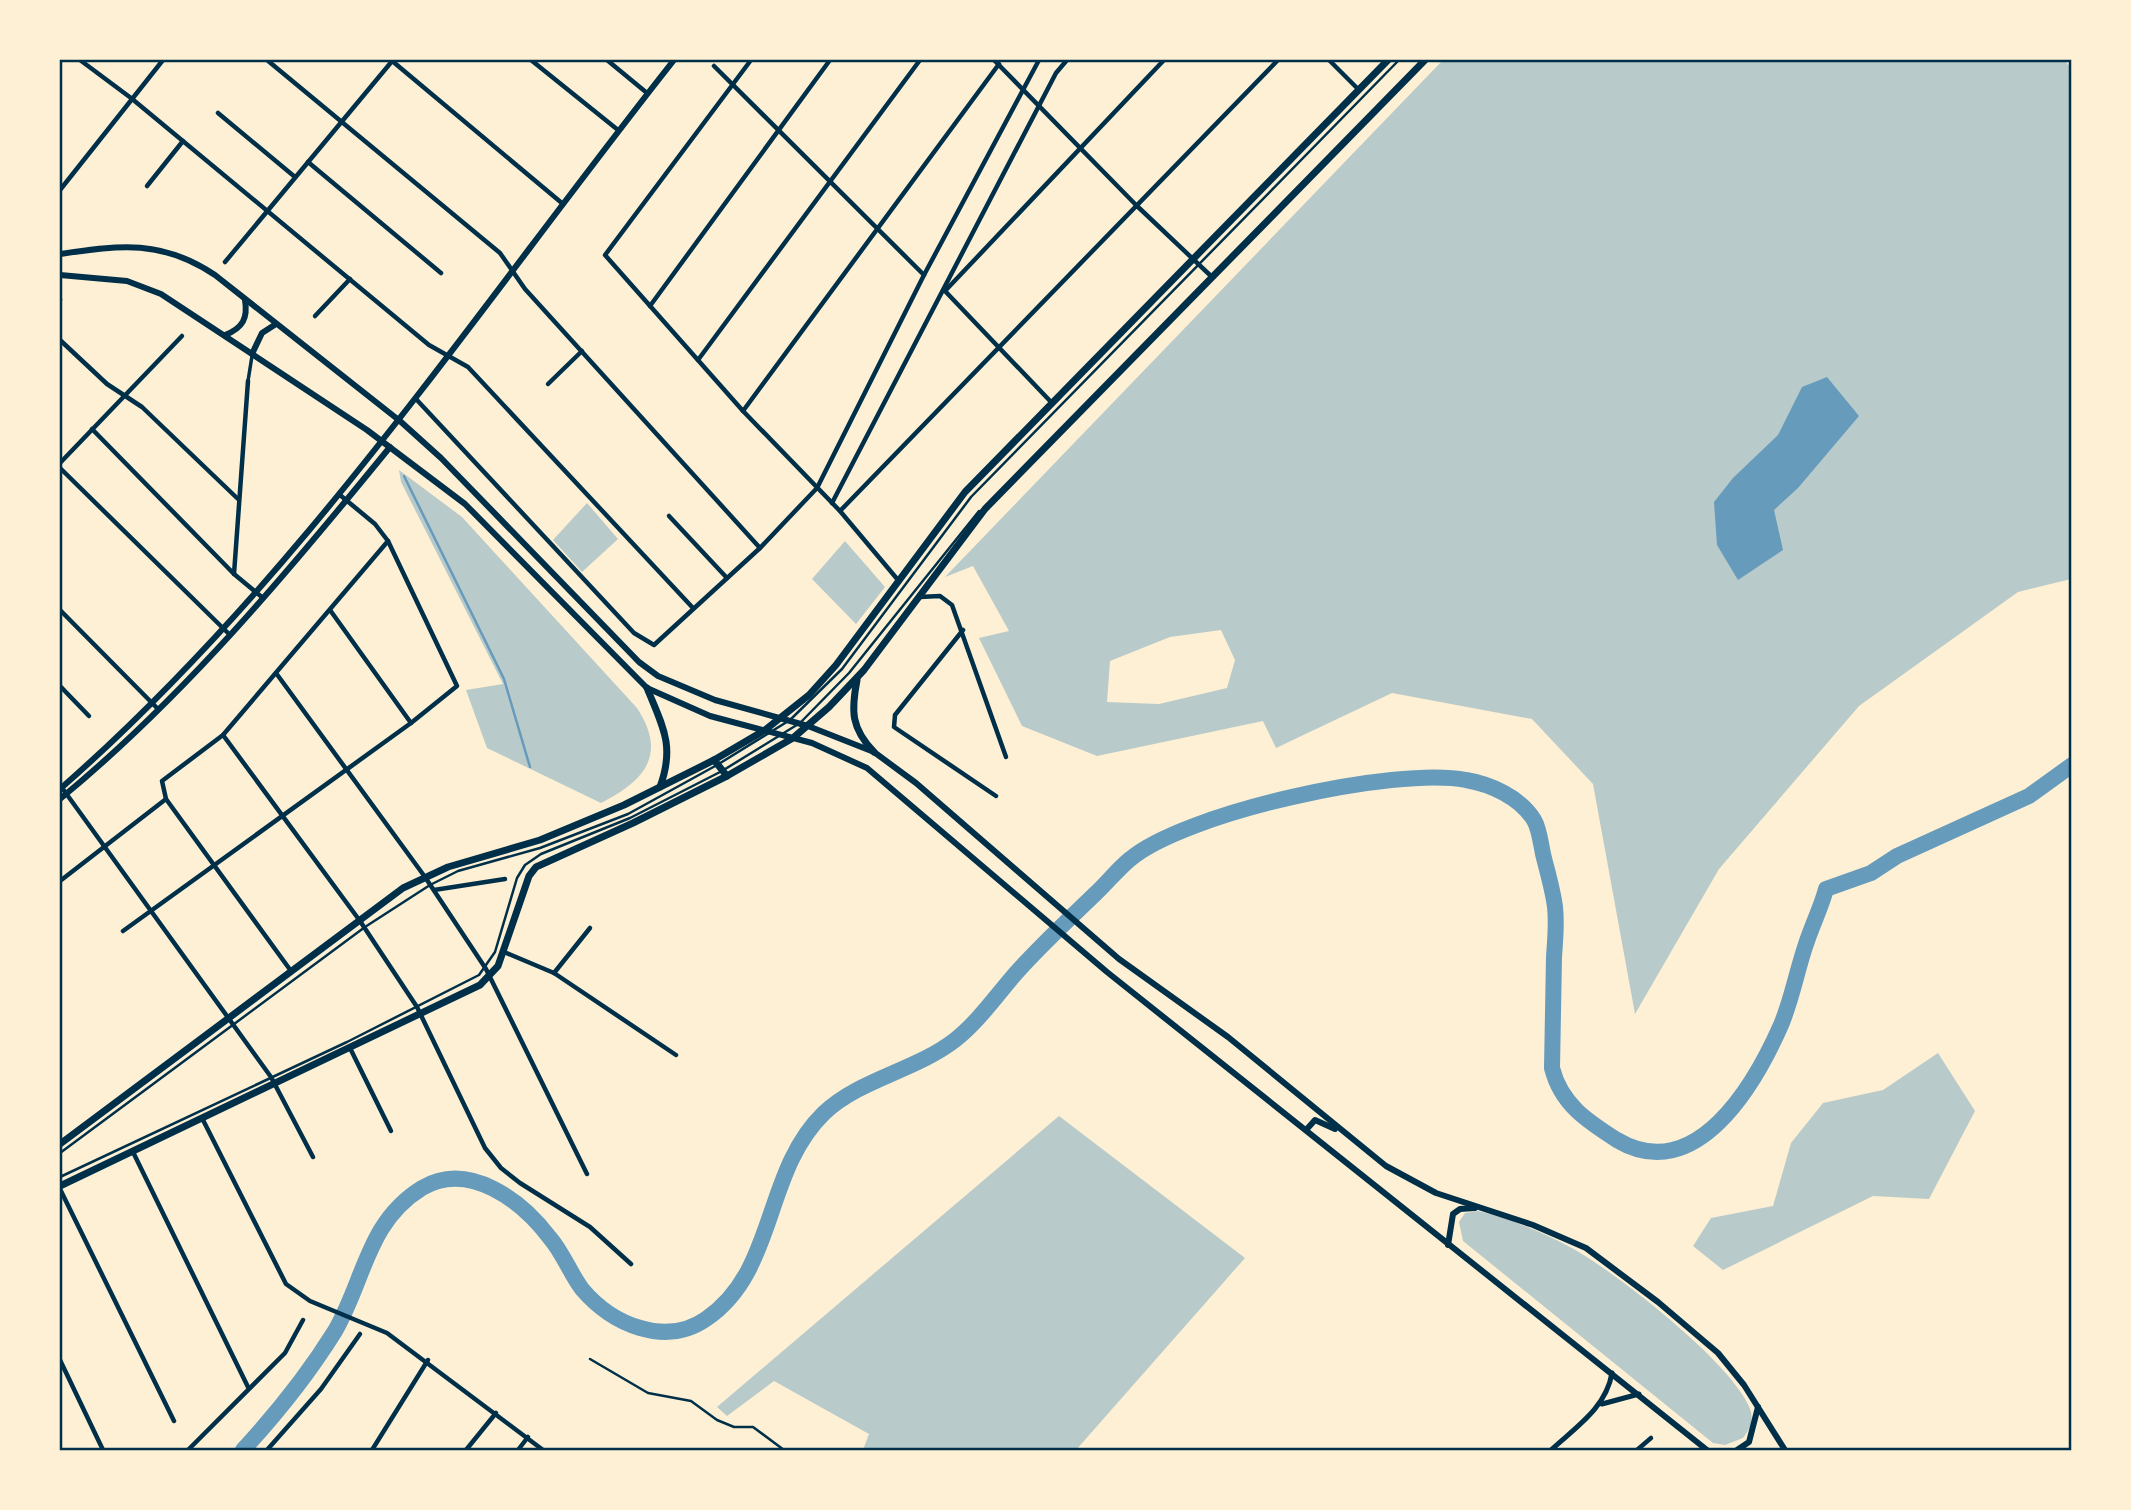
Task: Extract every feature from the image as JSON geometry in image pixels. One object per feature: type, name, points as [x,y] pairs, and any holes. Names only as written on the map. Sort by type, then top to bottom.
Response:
[{"type":"main road","points":[[62,789],[158,709],[264,599],[618,130],[674,60]]},
{"type":"main road","points":[[60,1187],[202,1118],[272,1080],[350,1048],[488,973],[504,952],[529,876],[536,867],[633,823],[720,768],[769,731],[780,718],[809,695],[836,665],[965,492],[1195,262],[1388,60]]},
{"type":"main road","points":[[60,1144],[230,1022],[292,972],[362,924],[403,888],[448,867],[540,840],[660,788],[720,768],[793,738],[857,679],[985,509],[1423,60]]},
{"type":"main road","points":[[60,254],[125,247],[172,251],[215,275],[400,421],[475,490],[639,662],[658,676],[715,701],[800,723],[874,752],[916,783],[1119,959],[1228,1037],[1350,1136],[1413,1183],[1491,1210],[1586,1248],[1658,1302],[1717,1353],[1758,1407],[1786,1451]]},
{"type":"main road","points":[[60,275],[92,276],[144,287],[225,335],[383,442],[465,503],[647,688],[710,716],[839,753],[867,768],[1107,972],[1639,1394],[1707,1451]]},
{"type":"main road","points":[[225,335],[238,329],[245,321],[245,300]]},
{"type":"main road","points":[[252,354],[262,333],[276,324]]},
{"type":"main road","points":[[60,799],[62,789],[223,629],[390,447]]},
{"type":"main road","points":[[857,679],[852,717],[856,729],[874,752]]},
{"type":"main road","points":[[647,688],[668,744],[668,764],[660,788]]},
{"type":"main road","points":[[1307,1130],[1315,1120],[1350,1136]]},
{"type":"main road","points":[[1448,1245],[1453,1214],[1470,1208],[1491,1210]]},
{"type":"main road","points":[[1737,1451],[1749,1442],[1758,1407]]},
{"type":"street","points":[[80,60],[131,98],[429,345],[468,366],[693,608]]},
{"type":"street","points":[[60,190],[163,60]]},
{"type":"street","points":[[267,60],[500,253],[512,271],[582,351],[760,548]]},
{"type":"street","points":[[225,262],[392,60],[563,204]]},
{"type":"street","points":[[531,60],[618,130]]},
{"type":"street","points":[[607,60],[647,93]]},
{"type":"street","points":[[751,60],[606,256],[743,411],[832,503],[898,580]]},
{"type":"street","points":[[650,306],[830,60]]},
{"type":"street","points":[[698,360],[920,60]]},
{"type":"street","points":[[994,60],[1136,205],[1211,276]]},
{"type":"street","points":[[416,399],[634,634],[654,645],[760,548],[817,488],[924,275],[1038,60]]},
{"type":"street","points":[[832,503],[945,291],[1039,105],[1067,60]]},
{"type":"street","points":[[945,291],[1164,60]]},
{"type":"street","points":[[840,512],[1278,60]]},
{"type":"street","points":[[1329,60],[1359,90]]},
{"type":"street","points":[[743,411],[999,64]]},
{"type":"street","points":[[714,66],[879,227],[924,275]]},
{"type":"street","points":[[218,113],[295,177]]},
{"type":"street","points":[[147,186],[183,141]]},
{"type":"street","points":[[308,162],[441,274]]},
{"type":"street","points":[[315,316],[350,279]]},
{"type":"street","points":[[945,291],[1052,403]]},
{"type":"street","points":[[182,336],[60,466],[230,635]]},
{"type":"street","points":[[60,340],[107,384],[142,407],[238,499]]},
{"type":"street","points":[[548,384],[582,351]]},
{"type":"street","points":[[234,574],[238,499],[252,354]]},
{"type":"street","points":[[92,429],[234,574],[264,599]]},
{"type":"street","points":[[123,931],[411,723],[457,686],[388,541],[376,524],[343,497]]},
{"type":"street","points":[[669,516],[727,578]]},
{"type":"street","points":[[292,972],[216,864],[166,799],[162,781],[223,735],[388,541]]},
{"type":"street","points":[[918,597],[940,596],[948,600],[963,630],[1006,757]]},
{"type":"street","points":[[60,610],[158,709]]},
{"type":"street","points":[[330,610],[411,723]]},
{"type":"street","points":[[963,630],[895,715],[894,727],[996,796]]},
{"type":"street","points":[[276,673],[425,877],[488,973],[587,1174]]},
{"type":"street","points":[[60,686],[89,716]]},
{"type":"street","points":[[223,735],[362,924],[419,1010],[485,1148],[501,1168],[590,1227],[631,1264]]},
{"type":"street","points":[[62,789],[272,1080],[313,1157]]},
{"type":"street","points":[[60,881],[166,799]]},
{"type":"street","points":[[434,890],[505,879]]},
{"type":"street","points":[[554,973],[590,928]]},
{"type":"street","points":[[504,952],[554,973],[676,1055]]},
{"type":"street","points":[[350,1048],[391,1131]]},
{"type":"street","points":[[202,1118],[279,1274],[296,1293],[315,1304],[387,1333],[428,1360],[543,1451]]},
{"type":"street","points":[[133,1151],[248,1387]]},
{"type":"street","points":[[60,1187],[174,1420]]},
{"type":"street","points":[[188,1451],[248,1387],[285,1353],[303,1321]]},
{"type":"street","points":[[267,1451],[321,1389],[360,1334]]},
{"type":"street","points":[[60,1360],[103,1451]]},
{"type":"street","points":[[372,1451],[428,1360]]},
{"type":"street","points":[[1551,1451],[1607,1395],[1612,1373]]},
{"type":"street","points":[[1599,1405],[1618,1397],[1639,1394]]},
{"type":"street","points":[[466,1451],[496,1413]]},
{"type":"street","points":[[518,1451],[528,1437]]},
{"type":"street","points":[[1637,1451],[1650,1438]]},
{"type":"lane","points":[[769,731],[790,720],[842,668],[971,497],[1195,262],[1399,60]]},
{"type":"lane","points":[[488,973],[517,878],[524,865],[541,854],[630,818],[800,723],[849,673],[983,506],[1211,276]]},
{"type":"lane","points":[[60,1153],[362,924],[458,871],[540,848],[628,814],[720,768]]},
{"type":"lane","points":[[60,1177],[419,1010]]},
{"type":"lane","points":[[590,1360],[648,1392],[691,1401],[716,1420],[733,1427],[753,1427],[785,1451]]},
{"type":"shaded area","points":[[1443,60],[2064,60],[2071,68],[2071,579],[2018,592],[1859,706],[1719,869],[1635,1014],[1593,784],[1532,719],[1392,693],[1276,748],[1263,721],[1097,756],[1022,726],[979,638],[1009,631],[973,566],[945,577]],"holes":[[[1221,630],[1235,660],[1227,688],[1159,704],[1107,702],[1110,661],[1170,637]]]},
{"type":"shaded area","points":[[399,470],[462,517],[637,708],[646,725],[651,753],[639,776],[616,795],[601,803],[487,748],[466,690],[503,684],[401,482]]},
{"type":"shaded area","points":[[587,503],[618,539],[582,572],[553,540]]},
{"type":"shaded area","points":[[845,541],[885,587],[856,624],[812,579]]},
{"type":"shaded area","points":[[1938,1053],[1975,1111],[1929,1199],[1873,1196],[1723,1270],[1693,1246],[1711,1218],[1773,1206],[1791,1143],[1823,1103],[1883,1090]]},
{"type":"shaded area","points":[[1059,1116],[1245,1258],[1076,1450],[863,1450],[869,1434],[774,1381],[727,1416],[717,1407]]},
{"type":"shaded area","points":[[1478,1211],[1546,1235],[1588,1257],[1669,1319],[1697,1343],[1739,1390],[1752,1417],[1743,1438],[1725,1445],[1713,1443],[1463,1241],[1459,1222],[1465,1213]]},
{"type":"water","points":[[1827,377],[1859,416],[1798,488],[1774,510],[1783,550],[1738,580],[1717,545],[1714,502],[1733,478],[1778,435],[1802,387]]},
{"type":"waterway","points":[[404,476],[504,679],[530,767]]},
{"type":"waterway","points":[[243,1450],[292,1392],[335,1331],[369,1253],[389,1217],[422,1188],[440,1181],[458,1179],[476,1182],[510,1199],[550,1238],[582,1289],[594,1302],[624,1322],[640,1328],[674,1331],[706,1319],[729,1299],[746,1275],[790,1163],[804,1137],[824,1113],[854,1092],[923,1060],[955,1040],[1035,953],[1129,860],[1156,842],[1195,826],[1291,797],[1391,780],[1434,777],[1466,780],[1494,788],[1513,798],[1536,824],[1556,913],[1552,1068],[1556,1081],[1577,1110],[1617,1140],[1646,1151],[1672,1150],[1697,1140],[1719,1122],[1739,1100],[1756,1074],[1785,1015],[1826,889],[1871,873],[1897,856],[2029,796],[2072,765]]}]
